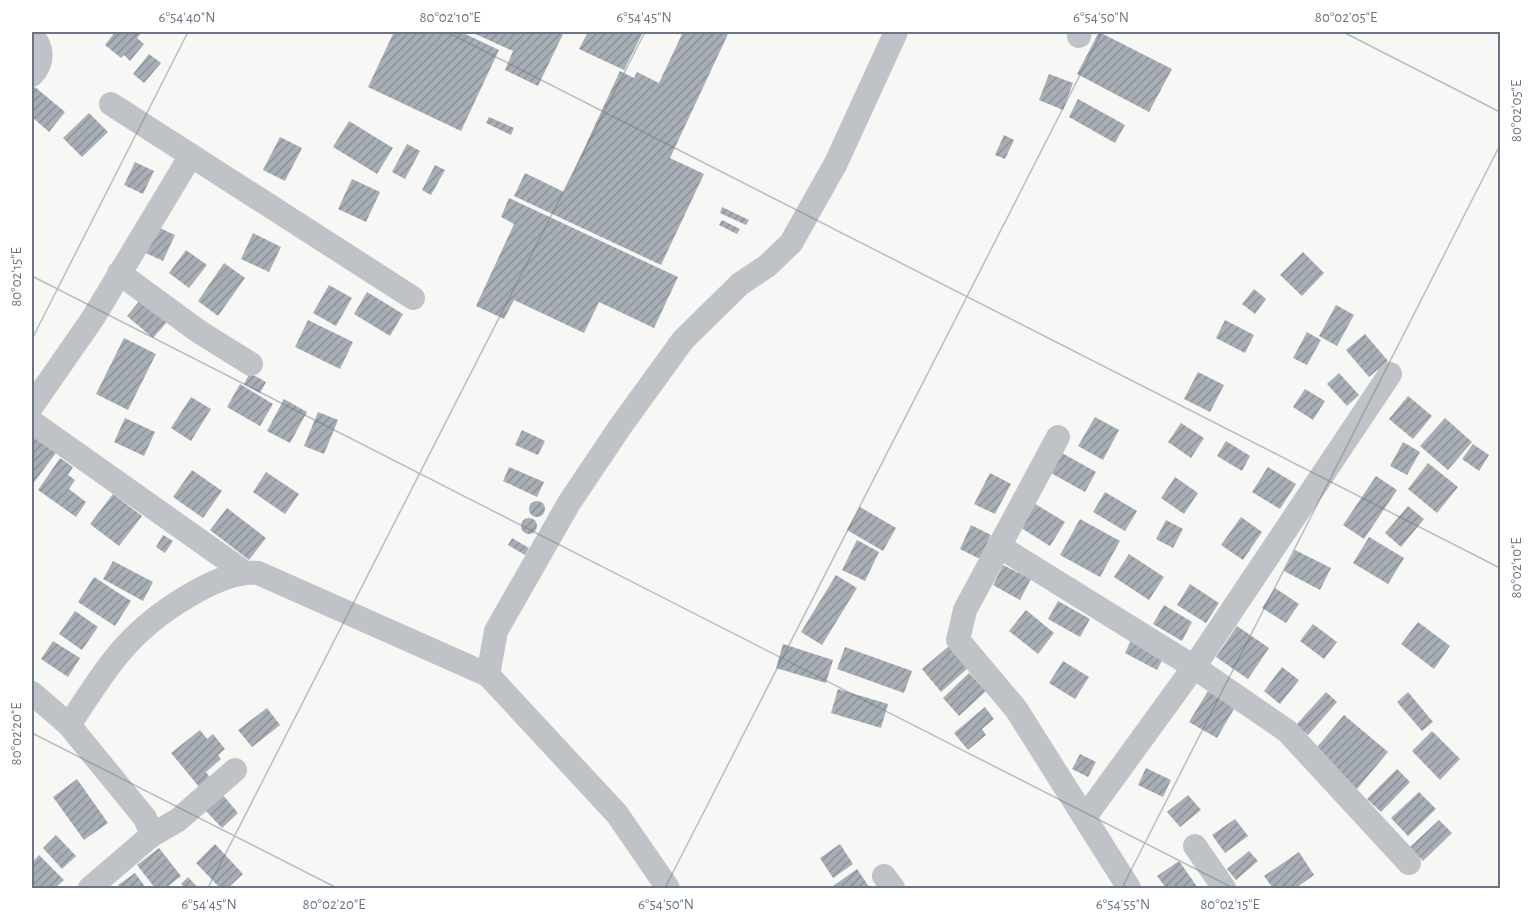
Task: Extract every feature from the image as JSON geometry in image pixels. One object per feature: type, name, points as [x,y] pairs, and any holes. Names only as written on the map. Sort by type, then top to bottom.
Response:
[{"type":"street","points":[[488,675],[496,631],[569,503],[620,427],[683,340],[740,284],[767,266],[791,243],[836,162],[896,32]]},
{"type":"street","points":[[32,36],[40,48],[40,59],[32,75]]},
{"type":"street","points":[[111,104],[190,157],[413,298]]},
{"type":"street","points":[[32,406],[93,318],[190,157]]},
{"type":"street","points":[[119,273],[198,331],[251,364]]},
{"type":"street","points":[[1085,817],[1194,668],[1390,374]]},
{"type":"street","points":[[32,422],[244,572]]},
{"type":"street","points":[[1058,437],[965,610],[957,640],[1016,709],[1129,888]]},
{"type":"street","points":[[999,546],[1194,668],[1287,731],[1409,863]]},
{"type":"street","points":[[69,725],[113,658],[143,626],[174,604],[207,585],[244,572],[258,573],[488,675],[617,814],[668,888]]},
{"type":"street","points":[[32,693],[69,725],[145,818],[152,835]]},
{"type":"street","points":[[90,888],[152,835],[178,820],[235,770]]},
{"type":"street","points":[[1195,846],[1224,888]]},
{"type":"building","points":[[115,32],[142,32],[137,38],[144,44],[130,61],[124,55],[121,58],[105,45]]},
{"type":"building","points":[[394,32],[461,32],[499,50],[461,131],[368,87]]},
{"type":"building","points":[[471,32],[564,32],[538,86],[505,70],[513,51]]},
{"type":"building","points":[[588,32],[643,32],[624,70],[579,49]]},
{"type":"building","points":[[683,32],[729,32],[670,158],[704,174],[661,265],[514,196],[525,173],[564,192],[620,71],[634,78],[637,72],[659,83]]},
{"type":"building","points":[[1099,32],[1172,69],[1149,112],[1077,74]]},
{"type":"building","points":[[149,54],[161,63],[144,83],[133,74]]},
{"type":"building","points":[[1049,74],[1073,83],[1063,110],[1039,100]]},
{"type":"building","points":[[35,87],[65,112],[49,132],[32,117],[32,91]]},
{"type":"building","points":[[1078,99],[1125,125],[1115,143],[1069,117]]},
{"type":"building","points":[[89,113],[108,132],[82,157],[63,138]]},
{"type":"building","points":[[489,117],[514,128],[511,135],[486,123]]},
{"type":"building","points":[[349,121],[393,148],[377,174],[333,147]]},
{"type":"building","points":[[1004,135],[1014,140],[1005,159],[995,155]]},
{"type":"building","points":[[280,137],[302,148],[285,181],[263,170]]},
{"type":"building","points":[[407,144],[420,151],[405,179],[392,172]]},
{"type":"building","points":[[135,162],[154,171],[143,194],[124,185]]},
{"type":"building","points":[[435,165],[445,170],[431,195],[422,190]]},
{"type":"building","points":[[352,179],[380,192],[366,222],[338,209]]},
{"type":"building","points":[[509,198],[678,277],[654,328],[599,302],[584,333],[514,300],[504,319],[476,306],[514,224],[501,217]]},
{"type":"building","points":[[722,207],[749,220],[746,225],[720,213]]},
{"type":"building","points":[[722,220],[740,229],[737,234],[719,225]]},
{"type":"building","points":[[151,224],[175,235],[163,261],[139,250]]},
{"type":"building","points":[[253,233],[281,247],[269,272],[241,259]]},
{"type":"building","points":[[186,250],[207,265],[189,288],[169,273]]},
{"type":"building","points":[[1303,252],[1324,273],[1302,296],[1280,275]]},
{"type":"building","points":[[224,263],[245,278],[218,316],[198,301]]},
{"type":"building","points":[[329,285],[352,298],[336,326],[313,313]]},
{"type":"building","points":[[1254,289],[1266,299],[1255,314],[1242,304]]},
{"type":"building","points":[[367,292],[403,314],[390,336],[354,314]]},
{"type":"building","points":[[140,300],[167,322],[153,338],[127,316]]},
{"type":"building","points":[[1336,305],[1354,315],[1337,346],[1319,336]]},
{"type":"building","points":[[308,320],[353,342],[340,369],[295,347]]},
{"type":"building","points":[[1225,320],[1254,335],[1245,353],[1216,338]]},
{"type":"building","points":[[1307,332],[1321,340],[1307,365],[1293,358]]},
{"type":"building","points":[[1365,334],[1388,361],[1369,377],[1346,350]]},
{"type":"building","points":[[124,338],[156,354],[128,410],[96,394]]},
{"type":"building","points":[[1198,372],[1224,385],[1210,412],[1184,399]]},
{"type":"building","points":[[250,373],[266,382],[260,393],[244,384]]},
{"type":"building","points":[[1339,373],[1359,395],[1347,406],[1327,384]]},
{"type":"building","points":[[240,384],[273,404],[260,426],[227,407]]},
{"type":"building","points":[[1305,389],[1325,401],[1313,420],[1293,407]]},
{"type":"building","points":[[1408,396],[1432,416],[1413,439],[1389,419]]},
{"type":"building","points":[[191,397],[211,409],[191,441],[171,428]]},
{"type":"building","points":[[284,399],[307,412],[290,443],[267,431]]},
{"type":"building","points":[[318,412],[338,420],[324,454],[304,446]]},
{"type":"building","points":[[1095,417],[1119,430],[1103,460],[1078,446]]},
{"type":"building","points":[[125,418],[155,432],[144,456],[114,442]]},
{"type":"building","points":[[1445,418],[1472,442],[1448,470],[1420,446]]},
{"type":"building","points":[[1181,423],[1204,438],[1191,458],[1168,442]]},
{"type":"building","points":[[522,430],[545,441],[538,455],[515,445]]},
{"type":"building","points":[[34,436],[56,453],[32,485],[32,440]]},
{"type":"building","points":[[1226,441],[1250,456],[1242,471],[1217,456]]},
{"type":"building","points":[[1403,442],[1420,452],[1407,475],[1390,466]]},
{"type":"building","points":[[1473,444],[1489,455],[1479,471],[1462,459]]},
{"type":"building","points":[[1062,453],[1096,472],[1085,492],[1051,473]]},
{"type":"building","points":[[60,458],[73,467],[68,475],[75,480],[69,489],[86,502],[76,517],[38,490]]},
{"type":"building","points":[[1428,463],[1458,487],[1437,513],[1408,489]]},
{"type":"building","points":[[509,467],[544,482],[537,497],[503,481]]},
{"type":"building","points":[[1268,467],[1296,484],[1280,509],[1252,492]]},
{"type":"building","points":[[192,470],[222,491],[203,518],[173,497]]},
{"type":"building","points":[[266,472],[299,494],[285,514],[253,492]]},
{"type":"building","points":[[990,473],[1011,484],[995,514],[974,504]]},
{"type":"building","points":[[1376,476],[1397,490],[1364,539],[1343,525]]},
{"type":"building","points":[[1175,477],[1198,493],[1184,514],[1161,498]]},
{"type":"building","points":[[1105,492],[1137,511],[1125,531],[1093,512]]},
{"type":"building","points":[[113,494],[142,516],[119,546],[90,524]]},
{"type":"building","points":[[537,501],[543,503],[545,509],[543,515],[537,517],[531,515],[529,509],[531,503]]},
{"type":"building","points":[[1032,502],[1065,522],[1050,546],[1018,526]]},
{"type":"building","points":[[1408,506],[1424,519],[1401,547],[1385,533]]},
{"type":"building","points":[[860,507],[896,528],[883,551],[847,530]]},
{"type":"building","points":[[227,508],[266,538],[249,560],[210,530]]},
{"type":"building","points":[[1241,517],[1262,532],[1243,560],[1221,545]]},
{"type":"building","points":[[529,518],[535,520],[537,526],[535,532],[529,534],[523,532],[521,526],[523,520]]},
{"type":"building","points":[[1080,519],[1120,541],[1100,577],[1060,555]]},
{"type":"building","points":[[1166,520],[1183,529],[1173,548],[1156,539]]},
{"type":"building","points":[[971,525],[991,535],[980,559],[960,549]]},
{"type":"building","points":[[163,535],[173,541],[165,553],[156,547]]},
{"type":"building","points":[[1369,537],[1404,558],[1388,584],[1353,563]]},
{"type":"building","points":[[512,538],[529,548],[525,555],[508,545]]},
{"type":"building","points":[[857,540],[879,552],[865,581],[842,570]]},
{"type":"building","points":[[1295,550],[1331,568],[1320,590],[1284,571]]},
{"type":"building","points":[[1129,554],[1164,577],[1149,600],[1114,577]]},
{"type":"building","points":[[113,561],[153,582],[143,601],[103,579]]},
{"type":"building","points":[[1003,565],[1031,579],[1020,600],[993,585]]},
{"type":"building","points":[[836,575],[857,588],[822,645],[801,632]]},
{"type":"building","points":[[94,577],[131,601],[115,626],[78,602]]},
{"type":"building","points":[[1190,584],[1219,603],[1206,623],[1177,605]]},
{"type":"building","points":[[1275,588],[1299,604],[1286,623],[1262,608]]},
{"type":"building","points":[[1058,601],[1090,619],[1080,637],[1048,619]]},
{"type":"building","points":[[1164,605],[1192,622],[1182,641],[1153,624]]},
{"type":"building","points":[[1026,610],[1054,633],[1038,654],[1009,631]]},
{"type":"building","points":[[75,611],[98,627],[82,650],[59,634]]},
{"type":"building","points":[[1418,622],[1450,646],[1434,669],[1401,644]]},
{"type":"building","points":[[1313,624],[1337,642],[1324,659],[1300,641]]},
{"type":"building","points":[[1237,626],[1269,648],[1248,679],[1216,657]]},
{"type":"building","points":[[1133,636],[1166,653],[1157,670],[1125,653]]},
{"type":"building","points":[[53,641],[80,658],[68,677],[41,659]]},
{"type":"building","points":[[783,644],[833,660],[826,683],[776,668]]},
{"type":"building","points":[[949,646],[968,668],[941,692],[922,669]]},
{"type":"building","points":[[845,647],[912,671],[904,693],[837,669]]},
{"type":"building","points":[[1063,661],[1089,677],[1075,699],[1049,683]]},
{"type":"building","points":[[1282,667],[1299,680],[1280,704],[1264,691]]},
{"type":"building","points":[[969,673],[986,691],[959,716],[943,698]]},
{"type":"building","points":[[838,689],[888,704],[881,728],[831,713]]},
{"type":"building","points":[[1208,691],[1235,707],[1217,738],[1189,722]]},
{"type":"building","points":[[1326,692],[1337,702],[1308,735],[1296,725]]},
{"type":"building","points":[[1408,692],[1433,722],[1422,731],[1397,702]]},
{"type":"building","points":[[985,707],[994,719],[982,729],[986,735],[968,750],[954,733]]},
{"type":"building","points":[[267,708],[280,725],[252,747],[238,730]]},
{"type":"building","points":[[1344,715],[1388,752],[1357,789],[1313,752]]},
{"type":"building","points":[[200,730],[207,739],[213,734],[225,749],[218,755],[221,759],[206,772],[211,779],[200,788],[171,753]]},
{"type":"building","points":[[1432,731],[1460,759],[1440,780],[1412,751]]},
{"type":"building","points":[[1080,754],[1096,762],[1088,777],[1072,769]]},
{"type":"building","points":[[1146,768],[1171,780],[1163,797],[1138,785]]},
{"type":"building","points":[[1397,769],[1410,782],[1381,812],[1367,799]]},
{"type":"building","points":[[77,779],[108,823],[84,840],[53,797]]},
{"type":"building","points":[[1419,792],[1436,809],[1408,836],[1391,818]]},
{"type":"building","points":[[222,794],[238,813],[222,828],[205,810]]},
{"type":"building","points":[[1188,795],[1201,810],[1180,827],[1167,812]]},
{"type":"building","points":[[1235,819],[1248,836],[1225,853],[1212,835]]},
{"type":"building","points":[[1439,820],[1452,833],[1423,861],[1410,847]]},
{"type":"building","points":[[56,835],[76,856],[62,869],[43,848]]},
{"type":"building","points":[[215,844],[243,874],[228,888],[220,888],[196,863]]},
{"type":"building","points":[[840,844],[853,864],[833,878],[820,858]]},
{"type":"building","points":[[159,848],[181,876],[166,888],[155,888],[137,865]]},
{"type":"building","points":[[1249,851],[1258,861],[1236,880],[1227,869]]},
{"type":"building","points":[[1299,852],[1314,875],[1296,888],[1273,888],[1264,876]]},
{"type":"building","points":[[39,855],[64,880],[55,888],[32,888],[32,863]]},
{"type":"building","points":[[1179,861],[1198,888],[1166,888],[1157,876]]},
{"type":"building","points":[[857,869],[870,888],[835,888],[833,886]]},
{"type":"building","points":[[135,873],[146,888],[120,888],[118,885]]},
{"type":"building","points":[[188,877],[198,888],[185,888],[181,884]]}]
